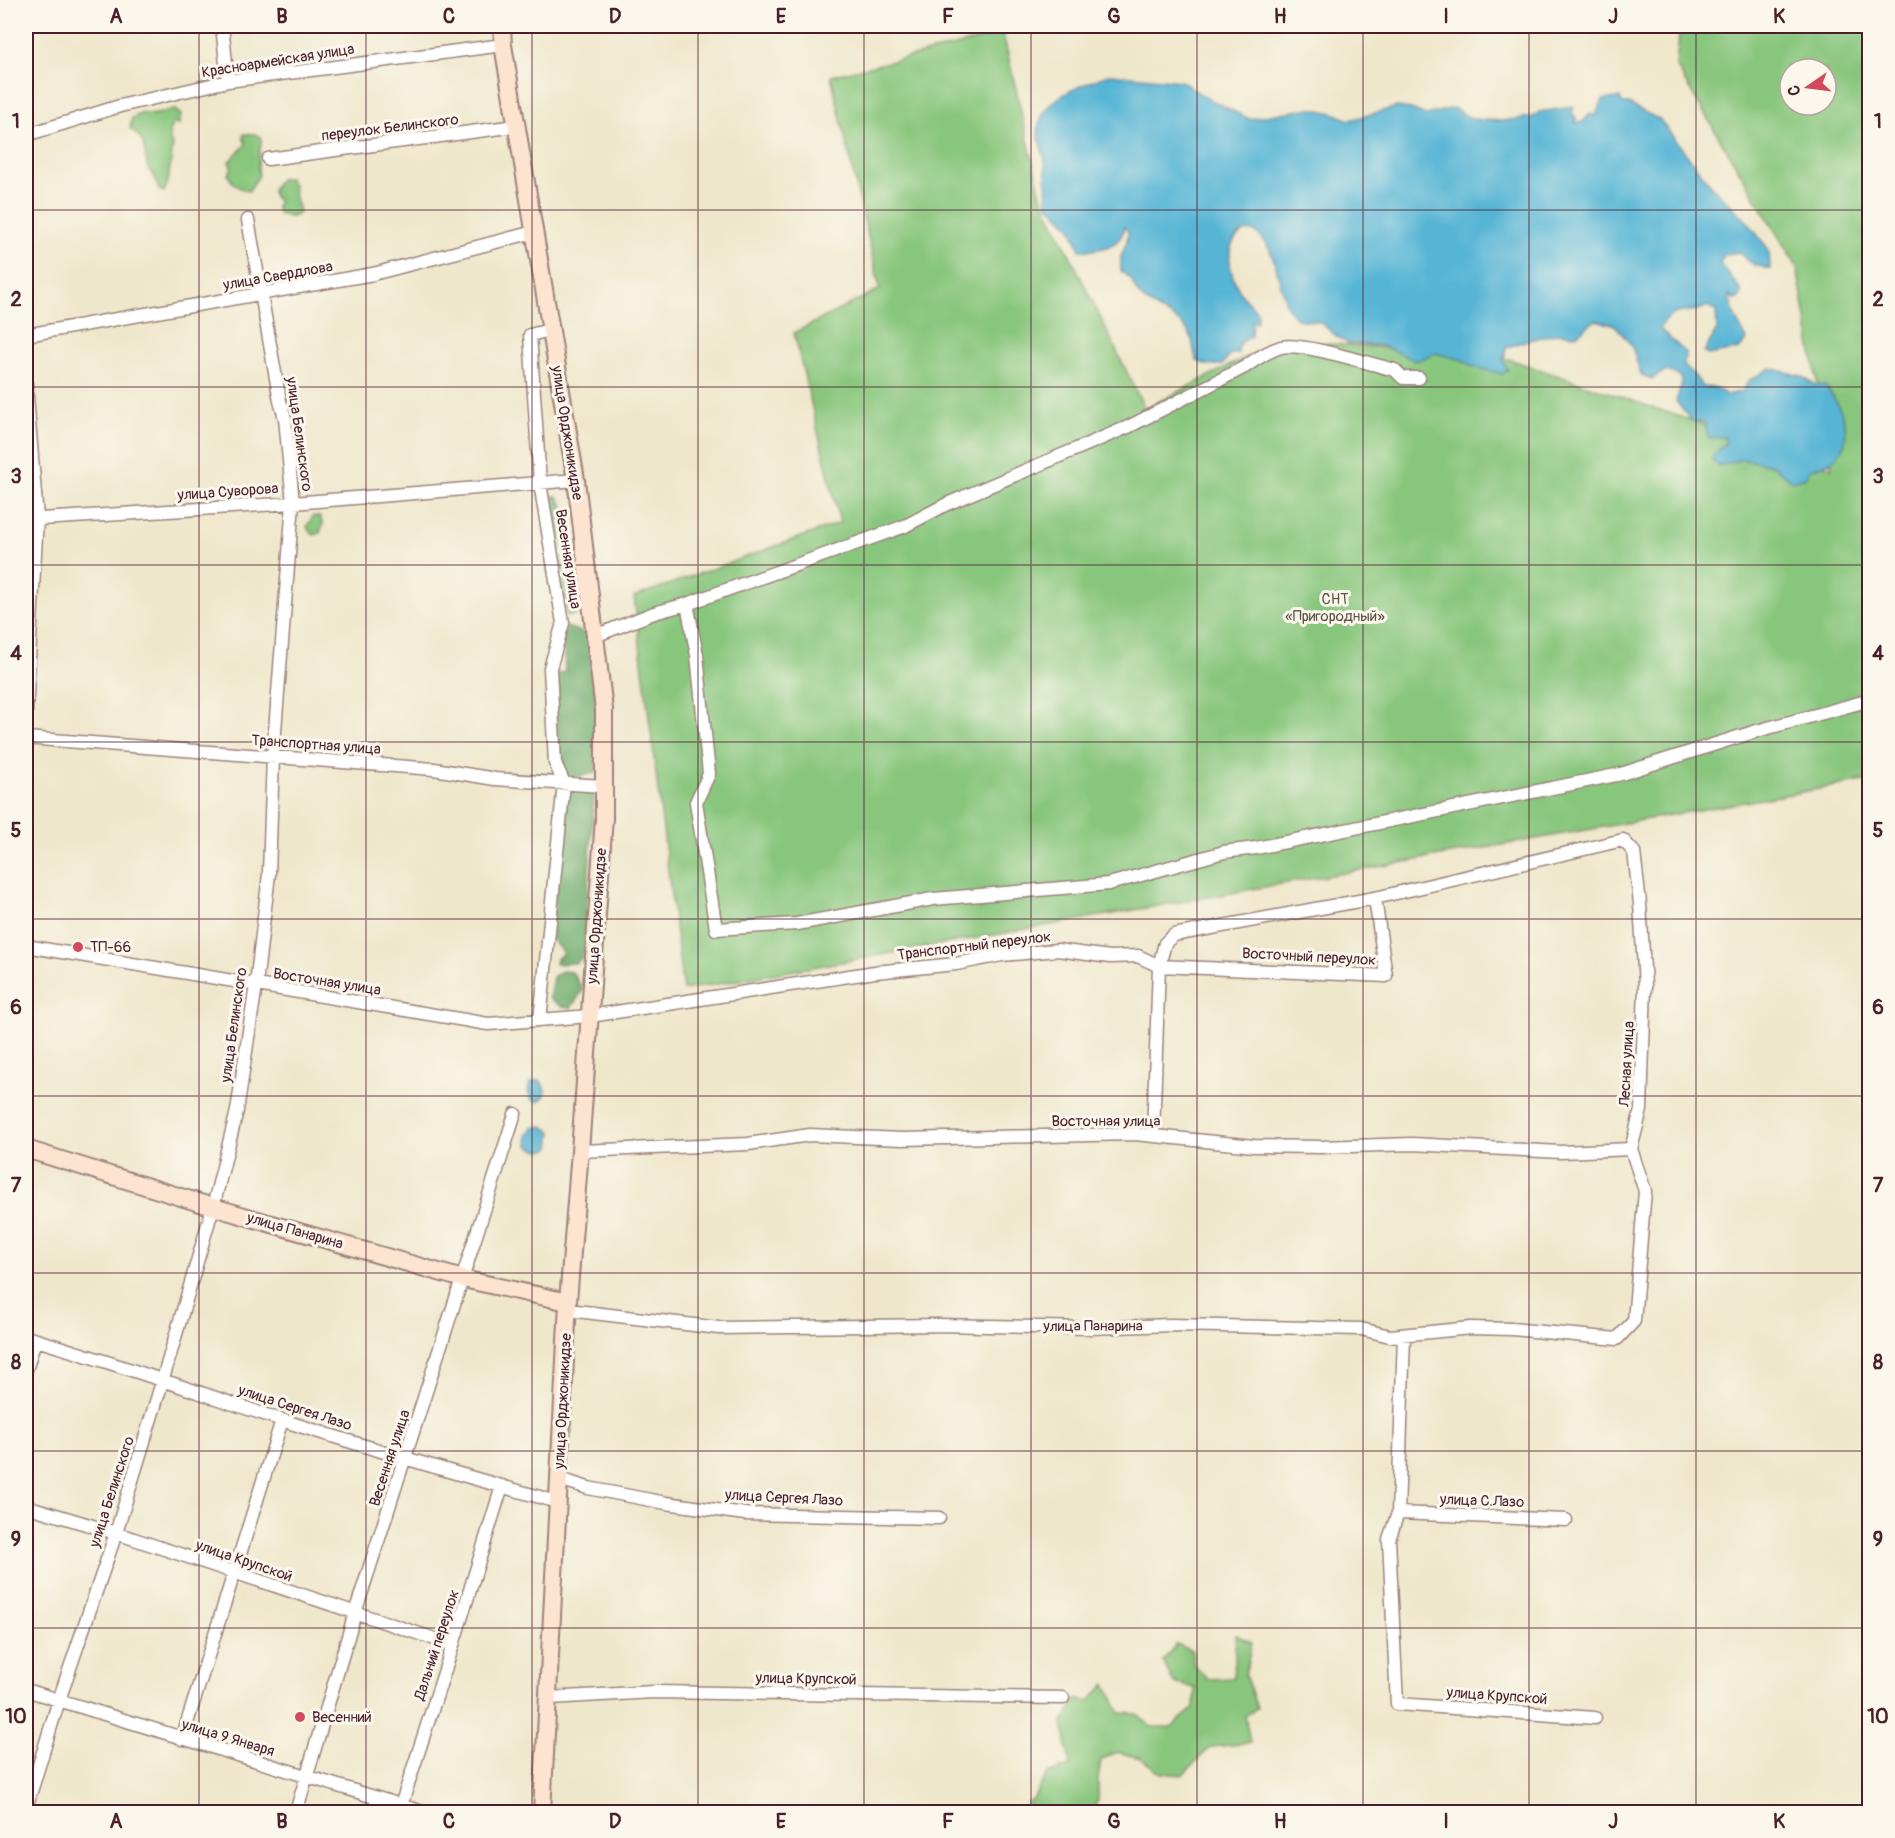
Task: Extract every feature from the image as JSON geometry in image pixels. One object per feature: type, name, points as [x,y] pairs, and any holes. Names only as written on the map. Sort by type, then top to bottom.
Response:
[{"type":"main road","name":"улица Орджоникидзе","points":[[502,26],[516,126],[576,480],[604,710],[604,818],[568,1306],[542,1812]]},
{"type":"main road","name":"улица Панарина","points":[[26,1149],[213,1207],[463,1279],[568,1306]]},
{"type":"street","points":[[222,26],[228,81]]},
{"type":"street","name":"Красноармейская улица","points":[[26,135],[120,106],[228,81],[503,45]]},
{"type":"street","name":"переулок Белинского","points":[[268,159],[516,126]]},
{"type":"street","name":"улица Белинского","points":[[26,1808],[59,1700],[116,1533],[213,1207],[237,1111],[256,985],[269,874],[273,756],[293,503],[285,418],[248,220]]},
{"type":"street","name":"улица Свердлова","points":[[26,335],[373,274],[534,232]]},
{"type":"street","name":"Весенняя улица","points":[[540,1020],[564,783],[555,763],[550,668],[563,622],[540,483],[530,335],[550,330]]},
{"type":"street","points":[[595,636],[654,613],[687,604],[906,526],[947,504],[1128,426],[1245,367],[1259,357],[1283,347],[1308,348],[1395,370],[1403,378],[1419,378]]},
{"type":"street","points":[[26,384],[31,519],[26,712]]},
{"type":"street","name":"улица Суворова","points":[[31,519],[293,503],[576,480]]},
{"type":"street","points":[[687,604],[697,655],[709,774],[696,802],[716,929],[797,924],[933,899],[1108,884],[1224,852],[1256,848],[1621,774],[1757,730],[1869,700]]},
{"type":"street","name":"Транспортная улица","points":[[26,738],[434,769],[495,779],[603,786]]},
{"type":"street","name":"Лесная улица","points":[[1375,898],[1623,840],[1634,852],[1645,985],[1641,1110],[1631,1149]]},
{"type":"street","points":[[1153,1135],[1159,966],[1165,943],[1174,935],[1375,898]]},
{"type":"street","name":"Восточный переулок","points":[[1159,966],[1386,976],[1375,898]]},
{"type":"street","name":"Восточная улица","points":[[26,946],[488,1024],[590,1016]]},
{"type":"street","name":"Транспортный переулок","points":[[590,1016],[863,974],[1057,950],[1110,957],[1138,956],[1159,966]]},
{"type":"street","name":"Весенняя улица","points":[[296,1812],[355,1613],[515,1114]]},
{"type":"street","name":"Восточная улица","points":[[580,1151],[748,1144],[810,1135],[902,1139],[1153,1135],[1254,1146],[1412,1144],[1561,1152],[1631,1149]]},
{"type":"street","name":"улица Панарина","points":[[568,1306],[719,1328],[938,1325],[1090,1328],[1171,1325],[1361,1329],[1390,1336],[1471,1328],[1512,1329],[1617,1339],[1634,1321],[1645,1191],[1631,1149]]},
{"type":"street","points":[[1398,1513],[1404,1335]]},
{"type":"street","points":[[26,1370],[30,1338]]},
{"type":"street","name":"улица Сергея Лазо","points":[[30,1338],[406,1459],[557,1502]]},
{"type":"street","points":[[182,1739],[282,1420]]},
{"type":"street","name":"улица Сергея Лазо","points":[[560,1479],[588,1488],[666,1503],[745,1514],[939,1518]]},
{"type":"street","name":"Дальний переулок","points":[[400,1809],[501,1486]]},
{"type":"street","name":"улица Крупской","points":[[26,1506],[116,1533],[453,1645]]},
{"type":"street","name":"улица С.Лазо","points":[[1398,1513],[1566,1520]]},
{"type":"street","name":"улица Крупской","points":[[1398,1513],[1389,1539],[1397,1704],[1595,1718]]},
{"type":"street","name":"улица 9 Января","points":[[26,1690],[400,1809],[423,1812]]},
{"type":"street","name":"улица Крупской","points":[[549,1698],[654,1692],[1063,1698]]},
{"type":"green space","name":"СНТ «Пригородный»","points":[[1680,26],[1869,27],[1869,780],[683,990],[634,597],[840,523],[794,333],[880,289],[831,76],[1003,34],[1041,196],[1145,409],[1258,351],[1290,341],[1375,347],[1509,359],[1832,468],[1797,267],[1676,66]]},
{"type":"green space","points":[[174,109],[181,115],[179,124],[174,123],[170,129],[170,142],[173,144],[168,182],[164,192],[159,190],[155,177],[148,169],[144,146],[140,138],[130,129],[132,118],[142,113],[155,114]]},
{"type":"green space","points":[[244,134],[255,134],[261,137],[259,175],[249,191],[236,186],[228,174],[232,168],[229,162],[246,143],[243,138]]},
{"type":"green space","points":[[289,178],[299,211],[297,215],[290,217],[279,214],[276,206],[279,202],[273,195],[273,188],[280,179]]},
{"type":"green space","points":[[545,495],[557,496],[567,512],[559,521],[574,548],[555,551]]},
{"type":"green space","points":[[313,516],[320,517],[323,524],[320,533],[314,535],[307,527]]},
{"type":"green space","points":[[575,554],[581,607],[576,614],[567,617],[557,557]]},
{"type":"green space","points":[[567,627],[587,634],[596,701],[596,773],[567,779],[559,763],[554,675],[565,672],[563,634]]},
{"type":"green space","points":[[567,789],[581,789],[594,794],[584,956],[576,963],[555,964],[563,953],[551,938]]},
{"type":"green space","points":[[562,971],[572,972],[583,990],[571,1008],[562,1007],[549,998],[553,977]]},
{"type":"green space","points":[[1236,1635],[1252,1643],[1245,1675],[1257,1708],[1245,1716],[1250,1743],[1211,1747],[1182,1775],[1161,1773],[1140,1758],[1117,1752],[1101,1760],[1098,1800],[1091,1812],[1033,1812],[1027,1803],[1035,1795],[1047,1774],[1070,1766],[1063,1722],[1076,1699],[1088,1702],[1106,1684],[1120,1713],[1138,1714],[1151,1727],[1171,1727],[1194,1708],[1195,1688],[1174,1683],[1163,1661],[1177,1644],[1192,1651],[1194,1665],[1207,1679],[1233,1678]]},
{"type":"water","points":[[1110,74],[1181,81],[1205,97],[1249,119],[1310,108],[1333,113],[1350,120],[1397,107],[1426,115],[1453,108],[1472,119],[1502,121],[1533,117],[1539,112],[1574,107],[1572,113],[1576,118],[1576,123],[1583,122],[1590,114],[1595,116],[1603,100],[1620,97],[1622,104],[1629,104],[1660,120],[1711,186],[1747,221],[1769,250],[1770,269],[1756,265],[1742,256],[1740,252],[1726,254],[1719,263],[1741,290],[1738,299],[1733,299],[1728,294],[1735,317],[1747,340],[1739,349],[1708,355],[1704,352],[1717,330],[1716,311],[1708,306],[1675,314],[1665,322],[1660,329],[1686,353],[1683,365],[1695,376],[1702,387],[1716,388],[1727,395],[1743,391],[1748,381],[1771,368],[1801,376],[1815,385],[1825,386],[1836,401],[1844,419],[1843,446],[1832,461],[1809,470],[1807,477],[1792,481],[1772,465],[1742,459],[1719,466],[1711,459],[1726,442],[1725,437],[1708,438],[1705,422],[1691,421],[1676,401],[1682,383],[1679,376],[1666,370],[1652,379],[1641,375],[1632,346],[1616,326],[1596,320],[1576,335],[1558,333],[1506,348],[1503,362],[1508,370],[1502,374],[1474,367],[1463,360],[1436,353],[1416,361],[1383,346],[1347,343],[1320,322],[1297,319],[1292,314],[1285,300],[1270,250],[1259,235],[1251,231],[1246,231],[1236,238],[1230,252],[1230,261],[1233,277],[1240,292],[1258,313],[1256,323],[1252,320],[1251,336],[1239,344],[1238,354],[1231,354],[1222,365],[1207,365],[1197,361],[1187,330],[1173,317],[1141,297],[1132,280],[1121,271],[1121,257],[1127,242],[1128,231],[1124,227],[1119,240],[1107,247],[1080,250],[1071,228],[1047,203],[1046,166],[1038,133],[1039,124],[1050,105],[1059,98],[1078,87]]},
{"type":"water","points":[[540,1080],[545,1089],[545,1096],[538,1102],[531,1099],[528,1091],[530,1083]]},
{"type":"water","points":[[542,1126],[552,1132],[550,1148],[542,1151],[528,1145],[527,1136],[533,1128]]},
{"type":"place","name":"ТП-66","points":[[78,947]]},
{"type":"place","name":"Весенний","points":[[300,1717]]}]
